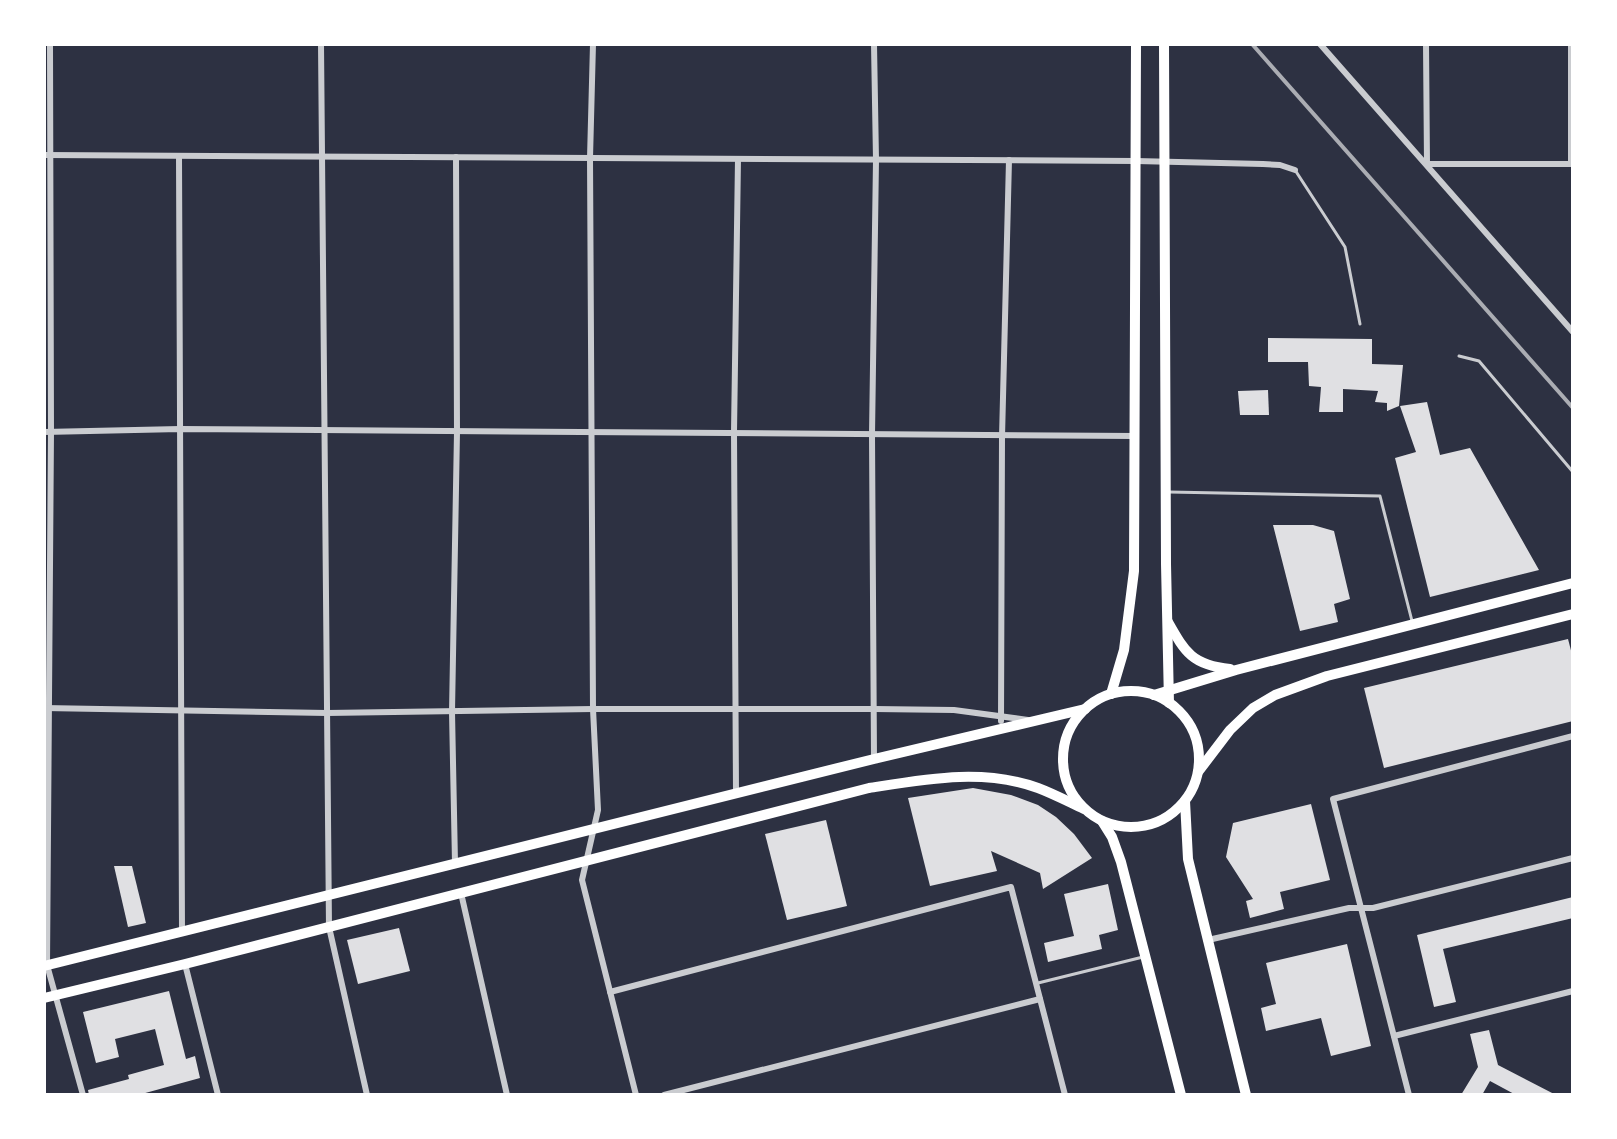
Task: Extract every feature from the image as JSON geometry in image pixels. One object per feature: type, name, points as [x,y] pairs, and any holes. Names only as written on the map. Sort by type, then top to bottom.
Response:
[{"type":"main road","points":[[1164,44],[1169,703]]},
{"type":"main road","points":[[1111,694],[1124,650],[1134,571],[1135,47]]},
{"type":"main road","points":[[1154,695],[1236,670],[1573,583]]},
{"type":"main road","points":[[44,998],[869,788],[938,777],[1010,780],[1039,788],[1102,821],[1125,827],[1149,825],[1169,816],[1185,801],[1198,772],[1230,730],[1253,708],[1275,695],[1327,676],[1573,614]]},
{"type":"main road","points":[[1166,619],[1187,654],[1217,668],[1236,670]]},
{"type":"main road","points":[[46,966],[1085,709],[1111,694],[1137,692],[1154,695],[1182,714],[1197,741],[1198,772]]},
{"type":"main road","points":[[1084,809],[1069,789],[1063,765],[1065,740],[1085,709]]},
{"type":"main road","points":[[1185,801],[1188,859],[1246,1095]]},
{"type":"main road","points":[[1102,821],[1121,862],[1181,1095]]},
{"type":"street","points":[[50,44],[47,155],[46,966],[83,1095]]},
{"type":"street","points":[[321,44],[329,927],[367,1095]]},
{"type":"street","points":[[593,44],[590,158],[593,709],[598,810],[582,880],[636,1095]]},
{"type":"street","points":[[874,44],[874,759]]},
{"type":"street","points":[[1320,44],[1573,332]]},
{"type":"street","points":[[1426,44],[1427,164]]},
{"type":"street","points":[[1427,164],[1572,164],[1571,44]]},
{"type":"street","points":[[47,155],[1136,161],[1271,165],[1295,170]]},
{"type":"street","points":[[179,156],[182,931]]},
{"type":"street","points":[[455,863],[452,712],[457,432],[456,157]]},
{"type":"street","points":[[736,793],[734,432],[738,159]]},
{"type":"street","points":[[1000,729],[1002,437],[1009,160]]},
{"type":"street","points":[[48,432],[180,429],[1135,436]]},
{"type":"street","points":[[47,708],[183,708],[327,713],[593,709],[954,710],[1032,721]]},
{"type":"street","points":[[1409,1095],[1333,799],[1573,736]]},
{"type":"street","points":[[1208,940],[1349,908],[1373,908],[1573,858]]},
{"type":"street","points":[[610,992],[1011,887],[1065,1095]]},
{"type":"street","points":[[461,893],[507,1095]]},
{"type":"street","points":[[185,964],[218,1095]]},
{"type":"street","points":[[1394,1036],[1573,991]]},
{"type":"street","points":[[664,1095],[1040,999]]},
{"type":"lane","points":[[1295,170],[1345,247],[1360,324]]},
{"type":"lane","points":[[1459,356],[1479,361],[1573,472]]},
{"type":"lane","points":[[1166,492],[1380,496],[1413,624]]},
{"type":"lane","points":[[1036,984],[1147,956]]},
{"type":"building","points":[[1268,338],[1372,339],[1372,364],[1403,365],[1399,406],[1387,411],[1387,403],[1375,402],[1378,391],[1343,389],[1343,412],[1319,412],[1321,387],[1309,386],[1308,362],[1268,362]]},
{"type":"building","points":[[1268,390],[1269,415],[1240,415],[1238,391]]},
{"type":"building","points":[[1427,402],[1440,455],[1470,448],[1539,570],[1430,597],[1395,458],[1416,452],[1400,406]]},
{"type":"building","points":[[1273,525],[1313,525],[1334,531],[1350,599],[1334,604],[1338,622],[1300,631]]},
{"type":"building","points":[[1568,639],[1573,658],[1573,721],[1384,768],[1364,688]]},
{"type":"building","points":[[973,788],[1011,795],[1038,805],[1074,834],[1092,858],[1043,889],[1040,873],[991,851],[997,871],[930,886],[908,798]]},
{"type":"building","points":[[1311,804],[1330,880],[1280,892],[1284,909],[1250,918],[1246,901],[1253,899],[1226,857],[1233,823]]},
{"type":"building","points":[[826,820],[847,906],[787,920],[765,834]]},
{"type":"building","points":[[114,866],[132,866],[146,923],[128,927]]},
{"type":"building","points":[[1108,884],[1118,930],[1099,935],[1102,949],[1048,962],[1044,943],[1074,936],[1064,894]]},
{"type":"building","points":[[1573,897],[1573,918],[1443,949],[1456,1002],[1434,1007],[1417,935]]},
{"type":"building","points":[[399,928],[410,971],[358,984],[347,940]]},
{"type":"building","points":[[1347,944],[1371,1046],[1331,1056],[1321,1018],[1266,1031],[1261,1008],[1276,1004],[1266,963]]},
{"type":"building","points":[[169,991],[186,1059],[195,1056],[200,1078],[138,1095],[89,1095],[88,1090],[164,1065],[155,1029],[115,1039],[119,1057],[96,1063],[83,1012]]},
{"type":"building","points":[[1489,1030],[1498,1065],[1556,1095],[1516,1095],[1490,1081],[1482,1095],[1461,1095],[1478,1067],[1470,1034]]},
{"type":"railway","points":[[1252,44],[1573,408]]}]
